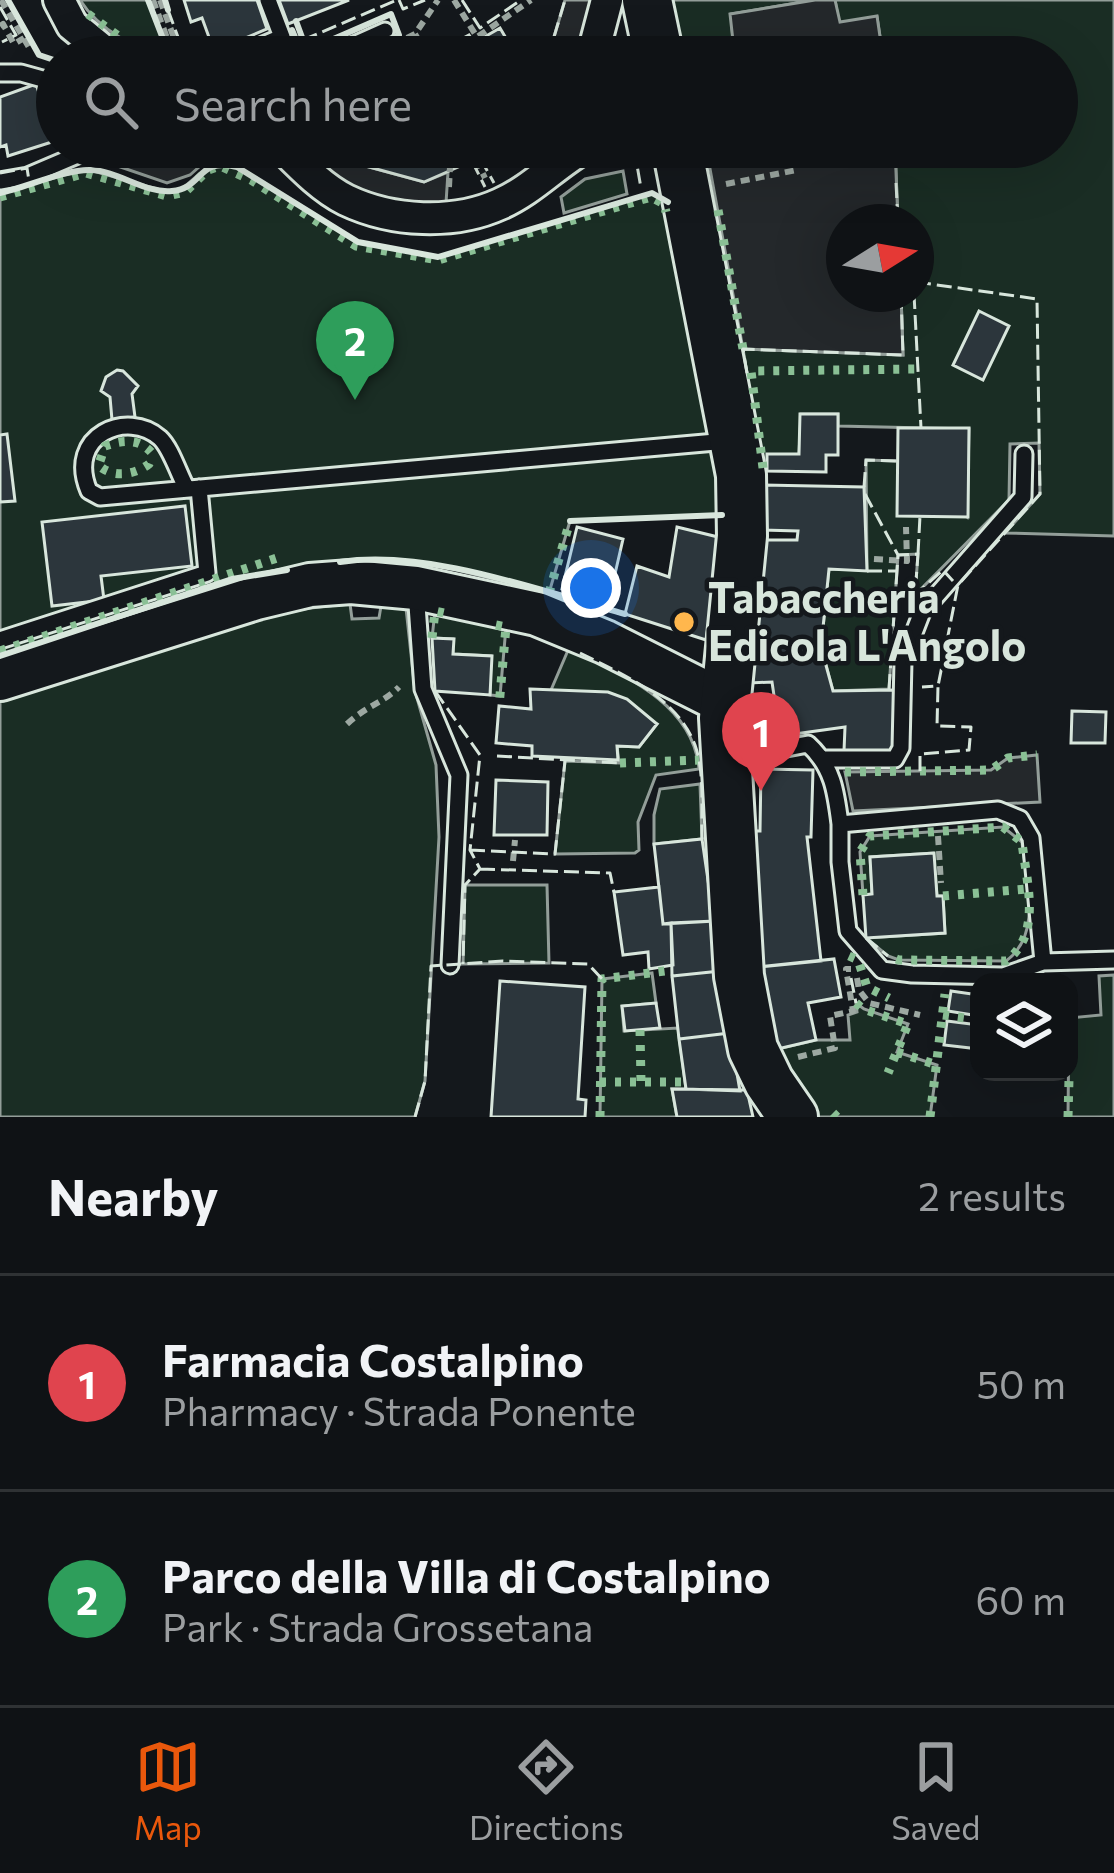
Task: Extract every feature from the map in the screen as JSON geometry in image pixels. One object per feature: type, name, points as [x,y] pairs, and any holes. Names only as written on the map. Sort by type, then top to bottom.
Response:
[{"type":"main road","points":[[646,0],[654,36]]},
{"type":"main road","points":[[680,168],[741,475],[742,536],[724,702],[724,759],[743,1009],[758,1060],[796,1094]]},
{"type":"main road","points":[[0,679],[256,598],[310,585],[351,582],[416,588],[537,614],[605,642],[724,702]]},
{"type":"street","points":[[59,0],[72,25],[85,36]]},
{"type":"street","points":[[598,36],[608,0]]},
{"type":"street","points":[[303,168],[346,200],[440,220],[499,205],[555,168]]},
{"type":"lane","points":[[268,0],[282,36]]},
{"type":"lane","points":[[374,36],[385,31]]},
{"type":"lane","points":[[0,73],[36,77]]},
{"type":"lane","points":[[0,182],[47,168]]},
{"type":"lane","points":[[0,640],[207,572],[193,489],[160,438],[139,429],[116,428],[101,433],[82,458],[89,491],[100,497],[193,489],[736,441]]},
{"type":"lane","points":[[825,759],[895,759],[901,748],[903,661],[922,612],[1023,497],[1024,454]]},
{"type":"lane","points":[[416,588],[423,689],[459,775],[450,964]]},
{"type":"lane","points":[[724,759],[808,744],[825,759],[836,790],[848,932],[883,970],[1003,976],[1043,962],[1114,960]]},
{"type":"lane","points":[[840,824],[998,811],[1020,819],[1031,838],[1043,962]]},
{"type":"path","points":[[0,26],[14,44],[23,37],[1,0]]},
{"type":"path","points":[[157,0],[176,36]]},
{"type":"path","points":[[157,0],[170,36]]},
{"type":"path","points":[[454,0],[476,36]]},
{"type":"path","points":[[478,36],[531,0]]},
{"type":"path","points":[[722,184],[797,170]]},
{"type":"path","points":[[874,559],[907,561],[906,527]]},
{"type":"path","points":[[347,724],[367,706],[386,700],[399,687],[406,665],[419,655]]},
{"type":"path","points":[[937,814],[941,883]]},
{"type":"path","points":[[513,861],[515,840]]},
{"type":"path","points":[[796,1094],[797,1057],[836,1048],[830,1016],[853,1011],[845,969],[854,968],[868,1003],[920,1015]]},
{"type":"green space","points":[[80,0],[148,0],[162,36],[118,36]]},
{"type":"green space","points":[[671,0],[815,0],[731,14],[733,36],[677,36]]},
{"type":"green space","points":[[835,0],[1114,0],[1114,536],[1005,533],[1040,494],[1039,443],[1010,444],[1009,500],[915,595],[918,554],[898,555],[889,689],[833,691],[821,647],[829,569],[867,570],[866,460],[898,461],[967,517],[969,429],[838,426],[838,414],[801,414],[799,454],[762,468],[743,349],[903,355],[902,312],[934,312],[934,204],[897,204],[896,168],[1078,168],[1078,36],[880,36],[877,17],[839,23]]},
{"type":"green space","points":[[206,168],[239,168],[358,242],[438,257],[652,193],[667,201],[719,454],[722,515],[570,521],[549,593],[406,561],[312,564],[176,597],[0,656],[0,193],[86,169],[168,192],[182,189]]},
{"type":"green space","points":[[623,171],[627,194],[564,213],[561,197],[585,179]]},
{"type":"green space","points":[[350,604],[352,619],[379,618],[381,606],[406,608],[415,691],[436,765],[439,837],[425,1081],[415,1117],[0,1117],[0,702],[216,629],[260,617]]},
{"type":"green space","points":[[435,611],[506,627],[500,696],[490,695],[491,656],[453,654],[453,639],[432,638]]},
{"type":"green space","points":[[569,648],[651,693],[683,725],[694,746],[699,769],[656,775],[638,822],[639,850],[635,853],[555,854],[565,761],[619,763],[617,746],[639,747],[657,724],[551,690]]},
{"type":"green space","points":[[700,784],[702,839],[654,844],[660,789]]},
{"type":"green space","points":[[1003,827],[1022,842],[1029,906],[1025,936],[1006,961],[899,960],[866,938],[945,933],[933,853],[870,857],[872,894],[863,895],[860,852],[870,836]]},
{"type":"green space","points":[[465,885],[547,885],[549,963],[463,964]]},
{"type":"green space","points":[[652,973],[656,1003],[622,1006],[624,1031],[678,1028],[686,1089],[672,1089],[677,1117],[600,1117],[602,979]]},
{"type":"green space","points":[[1114,975],[1114,1117],[1068,1117],[1068,1081],[1078,1081],[1078,1017],[1101,1015],[1099,976]]},
{"type":"green space","points":[[856,1003],[908,1024],[897,1052],[937,1065],[930,1117],[812,1117],[769,1051],[816,1040],[850,1040],[848,1015],[857,1012]]},
{"type":"shaded area","points":[[565,0],[602,0],[593,36],[554,36]]},
{"type":"shaded area","points":[[835,0],[840,22],[877,16],[880,36],[732,36],[730,14]]},
{"type":"shaded area","points":[[123,168],[198,168],[167,183]]},
{"type":"shaded area","points":[[326,168],[372,168],[424,182],[448,172],[446,203],[436,207],[385,200],[350,188]]},
{"type":"shaded area","points":[[710,168],[896,168],[897,204],[826,204],[826,312],[902,312],[903,355],[743,349]]},
{"type":"shaded area","points":[[1037,755],[1040,802],[853,811],[845,772],[991,770],[1008,758]]},
{"type":"building","points":[[184,0],[257,0],[267,29],[250,36],[209,36],[202,18],[191,22]]},
{"type":"building","points":[[279,0],[349,0],[288,24]]},
{"type":"building","points":[[36,84],[36,147],[8,156],[6,145],[0,147],[0,97]]},
{"type":"building","points":[[373,168],[456,168],[424,182]]},
{"type":"building","points":[[979,311],[1009,326],[983,380],[953,365]]},
{"type":"building","points":[[117,370],[138,386],[132,394],[135,417],[112,420],[110,397],[101,391],[106,377]]},
{"type":"building","points":[[800,414],[838,414],[838,455],[826,455],[826,472],[767,471],[767,454],[799,454]]},
{"type":"building","points":[[898,428],[969,428],[968,517],[897,516]]},
{"type":"building","points":[[7,434],[15,501],[0,502],[0,435]]},
{"type":"building","points":[[763,485],[864,487],[867,571],[829,569],[821,647],[833,691],[895,690],[895,752],[844,751],[845,727],[780,736],[772,682],[750,683],[761,540],[797,540],[798,531],[761,530]]},
{"type":"building","points":[[185,506],[192,566],[101,576],[104,600],[52,606],[42,522]]},
{"type":"building","points":[[577,527],[623,539],[609,600],[562,589]]},
{"type":"building","points":[[677,527],[722,538],[706,640],[625,614],[637,566],[669,577]]},
{"type":"building","points":[[432,638],[454,639],[453,654],[492,656],[490,695],[435,691]]},
{"type":"building","points":[[530,689],[608,692],[627,699],[657,724],[639,747],[617,746],[618,760],[532,756],[532,746],[496,743],[499,706],[531,709]]},
{"type":"building","points":[[1072,711],[1106,712],[1105,743],[1071,743]]},
{"type":"building","points":[[761,769],[813,770],[811,837],[807,837],[821,961],[749,968],[745,831],[760,831]]},
{"type":"building","points":[[496,780],[548,782],[547,835],[494,835]]},
{"type":"building","points":[[702,839],[714,921],[663,924],[654,844]]},
{"type":"building","points":[[934,853],[945,933],[866,938],[863,895],[872,894],[870,857]]},
{"type":"building","points":[[659,887],[663,924],[671,923],[673,965],[649,969],[648,952],[623,955],[614,892]]},
{"type":"building","points":[[714,921],[721,971],[672,976],[671,923]]},
{"type":"building","points":[[834,959],[841,997],[808,1003],[816,1040],[769,1051],[749,968]]},
{"type":"building","points":[[721,971],[730,1033],[679,1039],[672,976]]},
{"type":"building","points":[[500,981],[585,987],[578,1099],[586,1100],[585,1117],[491,1117]]},
{"type":"building","points":[[951,991],[970,994],[970,1015],[948,1011]]},
{"type":"building","points":[[656,1003],[660,1028],[625,1031],[622,1006]]},
{"type":"building","points":[[947,1021],[970,1024],[970,1048],[944,1045]]},
{"type":"building","points":[[730,1033],[740,1091],[686,1089],[679,1039]]},
{"type":"building","points":[[672,1089],[747,1090],[753,1117],[677,1117]]},
{"type":"hedge","points":[[88,14],[118,36]]},
{"type":"hedge","points":[[0,197],[86,173],[167,196],[185,192],[214,168]]},
{"type":"hedge","points":[[224,168],[356,246],[438,260],[651,197],[664,204],[666,212]]},
{"type":"hedge","points":[[718,210],[743,349]]},
{"type":"hedge","points":[[763,468],[751,371],[918,369]]},
{"type":"hedge","points":[[100,461],[105,446],[118,442],[135,442],[151,452]]},
{"type":"hedge","points":[[102,468],[132,472],[149,464],[152,457]]},
{"type":"hedge","points":[[549,593],[570,521]]},
{"type":"hedge","points":[[0,651],[277,558]]},
{"type":"hedge","points":[[432,638],[435,611],[444,613]]},
{"type":"hedge","points":[[496,625],[506,627],[499,706]]},
{"type":"hedge","points":[[845,772],[991,770],[1008,758],[1037,755]]},
{"type":"hedge","points":[[620,763],[699,760]]},
{"type":"hedge","points":[[863,895],[860,852],[870,836],[1003,827],[1022,842],[1028,922],[1025,936],[1006,961],[888,956]]},
{"type":"hedge","points":[[943,896],[1026,889]]},
{"type":"hedge","points":[[849,956],[858,960],[867,987],[889,998]]},
{"type":"hedge","points":[[600,1117],[602,979],[673,970]]},
{"type":"hedge","points":[[930,1117],[945,994]]},
{"type":"hedge","points":[[856,1003],[908,1024],[888,1073]]},
{"type":"hedge","points":[[943,1015],[970,1019]]},
{"type":"hedge","points":[[640,1030],[641,1082]]},
{"type":"hedge","points":[[897,1052],[937,1065]]},
{"type":"hedge","points":[[1068,1117],[1069,1081]]},
{"type":"hedge","points":[[600,1082],[686,1082]]},
{"type":"hedge","points":[[833,1113],[837,1117]]},
{"type":"fence","points":[[312,36],[397,0]]},
{"type":"fence","points":[[399,0],[403,9],[425,0]]},
{"type":"fence","points":[[462,0],[480,28],[521,0]]},
{"type":"fence","points":[[554,36],[565,0]]},
{"type":"fence","points":[[0,7],[16,35],[2,42]]},
{"type":"fence","points":[[168,10],[178,36]]},
{"type":"fence","points":[[0,173],[27,168],[30,187]]},
{"type":"fence","points":[[476,168],[485,187]]},
{"type":"fence","points":[[486,168],[494,183]]},
{"type":"fence","points":[[638,168],[641,188]]},
{"type":"fence","points":[[896,183],[897,204]]},
{"type":"fence","points":[[934,285],[1037,299],[1040,494],[958,585],[938,686]]},
{"type":"fence","points":[[747,373],[743,349],[903,355],[902,312]]},
{"type":"fence","points":[[915,312],[921,428]]},
{"type":"fence","points":[[864,487],[866,460],[898,461]]},
{"type":"fence","points":[[865,494],[898,555]]},
{"type":"fence","points":[[918,554],[920,516]]},
{"type":"fence","points":[[867,571],[897,571],[898,555],[918,554],[915,595],[943,570],[953,581]]},
{"type":"fence","points":[[889,689],[897,571]]},
{"type":"fence","points":[[580,653],[647,689],[687,728],[700,767],[702,839]]},
{"type":"fence","points":[[920,771],[920,754],[969,750],[971,727],[937,726],[938,686],[922,687]]},
{"type":"fence","points":[[435,691],[480,755],[470,850],[480,869],[465,885],[463,964]]},
{"type":"fence","points":[[497,756],[620,763]]},
{"type":"fence","points":[[470,850],[555,854],[565,761]]},
{"type":"fence","points":[[480,869],[610,873],[614,892]]},
{"type":"fence","points":[[866,938],[888,956]]},
{"type":"fence","points":[[415,1117],[425,1081],[431,966],[503,961],[588,964],[602,979]]},
{"type":"fence","points":[[851,978],[856,1003]]},
{"type":"wall","points":[[8,0],[36,50]]},
{"type":"wall","points":[[148,0],[162,36]]},
{"type":"wall","points":[[165,0],[168,10]]},
{"type":"wall","points":[[340,36],[391,14],[397,36]]},
{"type":"wall","points":[[296,21],[302,36]]},
{"type":"wall","points":[[292,30],[294,36]]},
{"type":"wall","points":[[0,193],[81,170],[172,191],[190,185],[209,168]]},
{"type":"wall","points":[[239,168],[358,242],[438,257],[652,193],[668,202]]},
{"type":"wall","points":[[570,521],[722,515]]},
{"type":"wall","points":[[340,562],[410,561],[447,567],[625,614]]},
{"type":"wall","points":[[0,656],[232,579],[287,570]]},
{"type":"place","name":"Parco della Villa di Costalpino","points":[[355,400]]},
{"type":"place","name":"Tabaccheria Edicola L'Angolo","points":[[684,622]]},
{"type":"place","name":"Farmacia Costalpino","points":[[761,791]]}]
